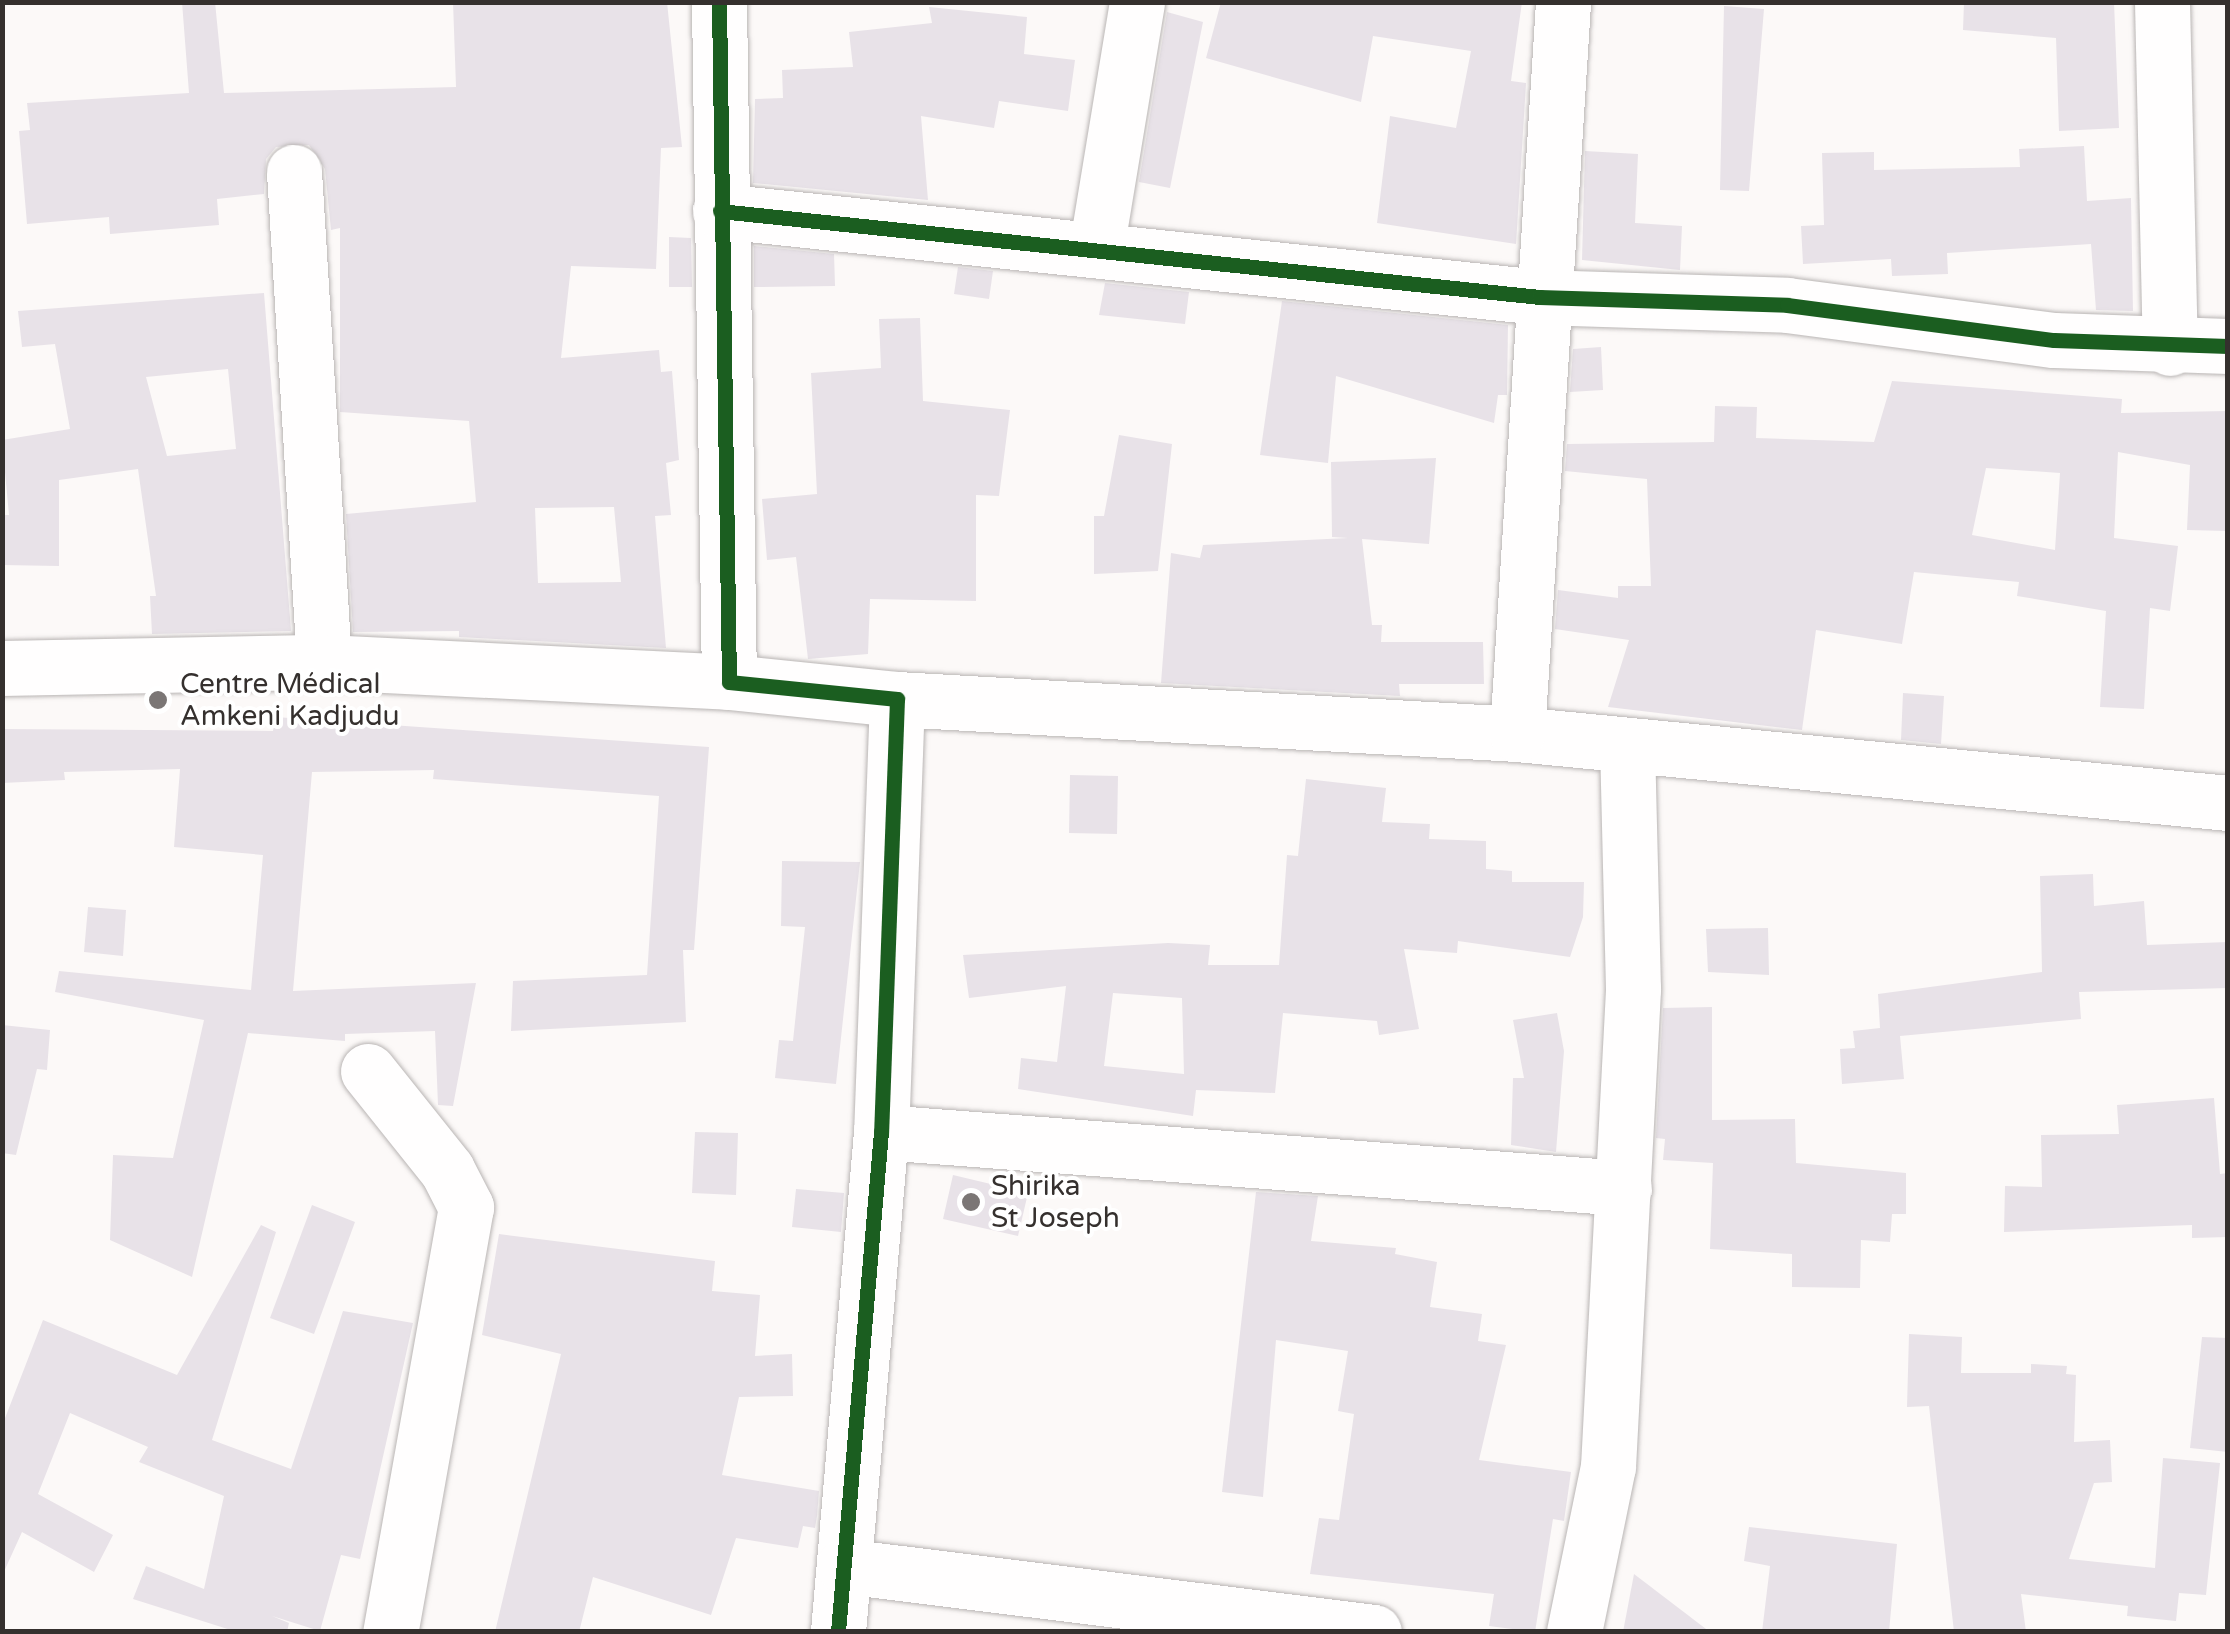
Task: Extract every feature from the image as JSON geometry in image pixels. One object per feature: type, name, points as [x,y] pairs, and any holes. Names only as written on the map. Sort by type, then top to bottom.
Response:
[{"type":"street","points":[[719,2],[729,682]]},
{"type":"street","points":[[1096,250],[1136,2]]},
{"type":"street","points":[[1517,734],[1539,297],[1563,2]]},
{"type":"street","points":[[2162,2],[2170,348]]},
{"type":"street","points":[[294,172],[324,662]]},
{"type":"street","points":[[720,210],[1539,297],[1787,305],[2170,348],[2228,346]]},
{"type":"street","points":[[2,668],[324,662],[729,682],[897,698],[1517,734],[2228,803]]},
{"type":"street","points":[[838,1632],[881,1132],[897,698]]},
{"type":"street","points":[[1574,1632],[1608,1467],[1632,989],[1627,747]]},
{"type":"street","points":[[368,1071],[447,1170],[466,1206],[390,1632]]},
{"type":"street","points":[[881,1132],[1624,1188]]},
{"type":"street","points":[[844,1566],[1374,1632]]},
{"type":"building","points":[[182,2],[215,2],[224,93],[456,87],[453,2],[667,2],[682,147],[661,148],[656,269],[571,266],[561,358],[659,350],[661,372],[672,371],[679,460],[666,463],[671,515],[655,516],[666,648],[459,637],[459,631],[353,632],[346,514],[476,502],[469,421],[340,412],[340,228],[331,230],[325,169],[309,145],[276,147],[266,159],[264,194],[217,199],[219,225],[110,234],[109,217],[27,224],[19,131],[30,130],[27,103],[189,93]],"holes":[[[614,507],[621,582],[538,583],[535,508]]]},
{"type":"building","points":[[1221,2],[1522,2],[1511,81],[1526,83],[1516,244],[1377,223],[1390,116],[1456,128],[1471,51],[1373,36],[1361,102],[1206,58]]},
{"type":"building","points":[[1964,2],[2114,2],[2119,128],[2059,131],[2056,38],[1963,30]]},
{"type":"building","points":[[1724,6],[1764,9],[1749,191],[1720,190]]},
{"type":"building","points":[[929,7],[1027,17],[1024,54],[1075,60],[1068,111],[999,101],[994,128],[921,116],[928,200],[753,183],[755,99],[783,98],[782,70],[853,67],[849,32],[932,23]]},
{"type":"building","points":[[1167,12],[1203,22],[1170,188],[1139,182]]},
{"type":"building","points":[[2084,146],[2087,201],[2131,198],[2133,311],[2096,310],[2091,244],[1947,253],[1948,274],[1892,276],[1891,259],[1803,264],[1801,226],[1824,225],[1822,153],[1874,152],[1874,170],[2020,167],[2019,149]]},
{"type":"building","points":[[1585,151],[1638,154],[1635,223],[1682,226],[1680,270],[1582,260]]},
{"type":"building","points":[[669,237],[691,238],[692,287],[669,287]]},
{"type":"building","points":[[754,246],[834,254],[835,286],[754,287]]},
{"type":"building","points":[[958,267],[993,271],[989,299],[954,294]]},
{"type":"building","points":[[1105,283],[1189,292],[1185,324],[1099,315]]},
{"type":"building","points":[[264,293],[291,631],[152,634],[150,596],[156,596],[138,469],[59,480],[59,566],[2,565],[2,515],[9,515],[2,440],[70,429],[55,344],[22,347],[18,311]],"holes":[[[228,369],[236,449],[167,456],[146,377]]]},
{"type":"building","points":[[1282,301],[1508,325],[1507,395],[1498,395],[1494,423],[1336,376],[1328,463],[1260,455]]},
{"type":"building","points":[[920,318],[923,401],[1010,410],[999,496],[976,495],[976,601],[870,599],[868,654],[808,659],[796,557],[767,560],[762,499],[817,494],[811,373],[881,368],[879,319]]},
{"type":"building","points":[[1601,347],[1603,390],[1570,392],[1573,349]]},
{"type":"building","points":[[1892,381],[2122,399],[2121,413],[2228,411],[2228,531],[2187,530],[2190,465],[2118,452],[2114,538],[2178,546],[2170,611],[2150,608],[2144,709],[2100,707],[2106,611],[2017,596],[2019,582],[1914,572],[1902,644],[1816,630],[1802,730],[1608,707],[1629,640],[1555,629],[1558,590],[1618,598],[1618,586],[1651,586],[1647,479],[1565,471],[1567,444],[1714,442],[1715,406],[1757,407],[1756,438],[1874,442]],"holes":[[[1986,468],[2060,473],[2055,550],[1972,535]]]},
{"type":"building","points":[[1119,435],[1172,444],[1158,571],[1094,574],[1094,516],[1104,516]]},
{"type":"building","points":[[1436,458],[1429,544],[1362,539],[1372,625],[1382,625],[1381,642],[1483,642],[1484,684],[1399,684],[1400,696],[1161,683],[1171,553],[1200,558],[1203,545],[1348,538],[1332,537],[1331,462]]},
{"type":"building","points":[[1903,693],[1944,696],[1941,744],[1901,740]]},
{"type":"building","points":[[275,717],[709,747],[694,950],[683,950],[686,1022],[511,1031],[513,981],[647,975],[659,796],[433,779],[434,770],[312,772],[293,991],[476,983],[453,1106],[438,1105],[435,1031],[345,1034],[345,1041],[248,1033],[192,1277],[110,1240],[113,1155],[173,1158],[204,1020],[55,992],[59,971],[251,990],[263,855],[174,847],[180,769],[64,772],[65,780],[2,783],[2,729],[273,731]]},
{"type":"building","points":[[1070,775],[1118,776],[1117,834],[1069,833]]},
{"type":"building","points":[[1306,779],[1386,788],[1382,822],[1430,824],[1429,839],[1486,841],[1486,869],[1512,871],[1512,882],[1584,882],[1583,917],[1570,957],[1458,941],[1457,953],[1404,949],[1419,1029],[1379,1035],[1377,1021],[1283,1013],[1275,1093],[1196,1090],[1193,1116],[1018,1089],[1021,1058],[1057,1062],[1066,986],[969,998],[963,955],[1168,943],[1210,945],[1208,965],[1279,965],[1287,855],[1298,856]],"holes":[[[1113,993],[1182,998],[1184,1074],[1104,1066]]]},
{"type":"building","points":[[782,861],[860,862],[836,1084],[775,1078],[779,1040],[793,1041],[805,927],[781,926]]},
{"type":"building","points":[[2093,874],[2094,906],[2144,901],[2147,945],[2228,942],[2228,988],[2079,992],[2081,1019],[1900,1036],[1904,1079],[1842,1084],[1840,1049],[1855,1048],[1853,1031],[1880,1028],[1878,994],[2042,972],[2040,876]]},
{"type":"building","points":[[88,907],[126,910],[123,956],[84,952]]},
{"type":"building","points":[[1768,928],[1769,975],[1708,972],[1706,929]]},
{"type":"building","points":[[1712,1007],[1712,1120],[1795,1119],[1796,1163],[1906,1173],[1906,1214],[1892,1214],[1890,1242],[1861,1240],[1860,1288],[1792,1287],[1792,1254],[1710,1249],[1713,1163],[1663,1160],[1665,1139],[1656,1138],[1663,1008]]},
{"type":"building","points":[[1557,1013],[1564,1051],[1556,1152],[1511,1145],[1513,1078],[1524,1078],[1513,1020]]},
{"type":"building","points":[[2,1025],[50,1030],[47,1070],[37,1069],[16,1155],[2,1153]]},
{"type":"building","points":[[2214,1098],[2220,1174],[2228,1173],[2228,1237],[2192,1238],[2192,1225],[2004,1232],[2005,1186],[2042,1187],[2041,1135],[2119,1134],[2117,1105]]},
{"type":"building","points":[[695,1132],[738,1133],[736,1195],[692,1193]]},
{"type":"building","points":[[953,1175],[1028,1193],[1018,1236],[943,1219]]},
{"type":"building","points":[[796,1189],[844,1193],[841,1232],[792,1227]]},
{"type":"building","points":[[1256,1192],[1318,1196],[1311,1241],[1396,1248],[1395,1254],[1437,1262],[1430,1307],[1482,1314],[1478,1341],[1506,1345],[1479,1460],[1571,1472],[1564,1521],[1553,1519],[1535,1632],[1489,1626],[1494,1594],[1310,1574],[1319,1518],[1339,1520],[1354,1414],[1338,1411],[1348,1351],[1276,1340],[1263,1497],[1222,1492]]},
{"type":"building","points":[[312,1205],[355,1222],[314,1334],[270,1318]]},
{"type":"building","points":[[261,1225],[276,1232],[212,1440],[291,1469],[343,1311],[413,1323],[360,1559],[341,1555],[320,1631],[272,1616],[289,1623],[287,1632],[237,1632],[133,1599],[146,1566],[204,1589],[224,1496],[139,1462],[148,1447],[70,1413],[38,1494],[113,1535],[94,1572],[22,1532],[2,1576],[2,1426],[43,1320],[177,1375]]},
{"type":"building","points":[[499,1234],[715,1261],[712,1291],[760,1295],[755,1356],[792,1354],[793,1396],[739,1397],[722,1475],[819,1491],[817,1516],[815,1528],[803,1526],[798,1548],[736,1538],[711,1615],[593,1577],[579,1632],[495,1632],[561,1354],[482,1335]]},
{"type":"building","points":[[1909,1334],[1962,1337],[1961,1373],[2031,1373],[2031,1364],[2067,1366],[2066,1374],[2076,1375],[2074,1442],[2110,1440],[2112,1482],[2094,1483],[2069,1559],[2155,1568],[2163,1458],[2220,1463],[2206,1595],[2179,1593],[2176,1621],[2127,1616],[2128,1606],[2021,1594],[2026,1632],[1954,1632],[1929,1406],[1907,1407]]},
{"type":"building","points":[[2202,1337],[2228,1338],[2228,1452],[2190,1448]]},
{"type":"building","points":[[1749,1527],[1897,1544],[1889,1632],[1762,1632],[1770,1566],[1744,1561]]},
{"type":"building","points":[[1634,1574],[1710,1632],[1623,1632]]},
{"type":"cycle path","points":[[719,2],[729,682],[897,699],[881,1132],[838,1632]]},
{"type":"cycle path","points":[[720,211],[1539,297],[1787,305],[2054,340],[2228,346]]},
{"type":"place","name":"Centre Médical Amkeni Kadjudu","points":[[158,700]]},
{"type":"place","name":"Shirika St Joseph","points":[[971,1202]]}]
